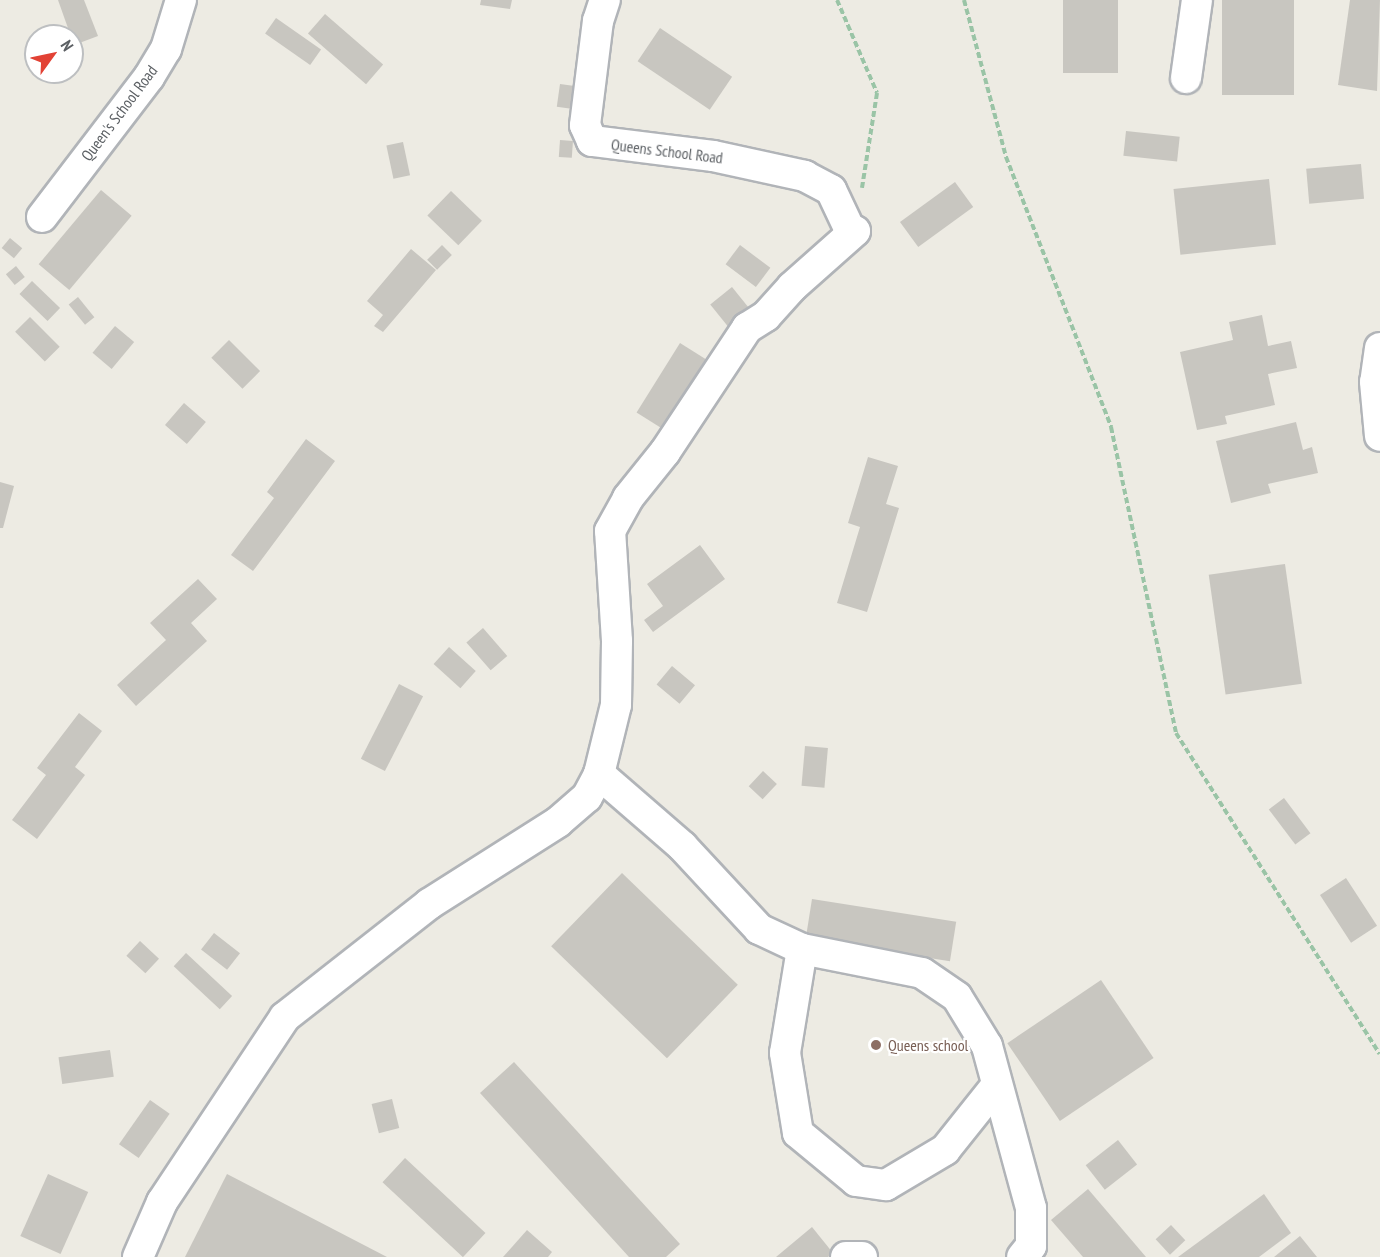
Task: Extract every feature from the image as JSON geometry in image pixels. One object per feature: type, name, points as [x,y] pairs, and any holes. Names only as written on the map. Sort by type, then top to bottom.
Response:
[{"type":"street","name":"Queen's School Road","points":[[42,217],[149,76],[166,49],[180,0]]},
{"type":"street","name":"Queens School Road","points":[[605,0],[598,21],[585,124],[592,141],[713,156],[804,176],[831,190],[849,228],[855,231]]},
{"type":"street","points":[[1186,78],[1197,0]]},
{"type":"street","points":[[138,1257],[162,1202],[285,1017],[429,904],[558,822],[587,797],[599,774],[616,705],[617,641],[610,531],[628,498],[665,452],[747,328],[766,316],[792,286],[855,231]]},
{"type":"street","points":[[1380,348],[1375,382],[1380,436]]},
{"type":"street","points":[[599,774],[682,846],[759,929],[802,950],[922,973],[957,997],[987,1046],[1031,1208],[1031,1246],[1022,1257]]},
{"type":"street","points":[[802,950],[785,1053],[798,1132],[856,1181],[886,1185],[945,1150],[996,1086]]},
{"type":"street","points":[[846,1257],[862,1257]]},
{"type":"path","points":[[837,0],[877,93],[855,231]]},
{"type":"path","points":[[964,0],[1006,157],[1111,427],[1176,733],[1380,1054]]},
{"type":"building","points":[[58,0],[84,0],[98,36],[84,41],[84,24],[67,24]]},
{"type":"building","points":[[481,0],[512,0],[510,9],[480,5]]},
{"type":"building","points":[[1063,0],[1118,0],[1118,73],[1063,73]]},
{"type":"building","points":[[1222,0],[1294,0],[1294,95],[1222,95]]},
{"type":"building","points":[[1350,0],[1380,0],[1377,91],[1338,85]]},
{"type":"building","points":[[325,14],[383,65],[366,84],[308,34]]},
{"type":"building","points":[[276,18],[321,50],[310,65],[265,34]]},
{"type":"building","points":[[660,28],[732,77],[710,110],[638,61]]},
{"type":"building","points":[[560,84],[582,87],[579,110],[557,107]]},
{"type":"building","points":[[1126,131],[1180,137],[1177,162],[1123,156]]},
{"type":"building","points":[[560,140],[573,141],[572,158],[559,157]]},
{"type":"building","points":[[403,142],[410,175],[393,179],[386,146]]},
{"type":"building","points":[[1361,164],[1364,199],[1309,204],[1306,169]]},
{"type":"building","points":[[1269,179],[1276,245],[1180,255],[1174,189]]},
{"type":"building","points":[[955,182],[973,207],[918,247],[900,222]]},
{"type":"building","points":[[101,190],[132,216],[69,290],[39,264]]},
{"type":"building","points":[[451,191],[482,221],[458,245],[427,215]]},
{"type":"building","points":[[10,238],[22,248],[14,258],[2,248]]},
{"type":"building","points":[[442,245],[452,255],[437,270],[427,260]]},
{"type":"building","points":[[740,245],[770,268],[756,287],[726,264]]},
{"type":"building","points":[[411,249],[436,270],[383,332],[374,326],[383,315],[367,301]]},
{"type":"building","points":[[16,266],[25,277],[15,285],[6,274]]},
{"type":"building","points":[[32,281],[60,308],[48,321],[19,294]]},
{"type":"building","points":[[732,287],[753,313],[731,330],[710,305]]},
{"type":"building","points":[[78,297],[94,317],[85,325],[69,305]]},
{"type":"building","points":[[1262,315],[1268,346],[1291,341],[1297,368],[1268,374],[1275,405],[1225,416],[1227,424],[1197,430],[1180,352],[1233,340],[1229,322]]},
{"type":"building","points":[[30,317],[60,347],[45,362],[15,332]]},
{"type":"building","points":[[115,326],[134,342],[112,369],[93,353]]},
{"type":"building","points":[[229,340],[260,371],[242,389],[211,358]]},
{"type":"building","points":[[680,343],[706,359],[663,429],[637,413]]},
{"type":"building","points":[[184,403],[206,422],[187,444],[165,425]]},
{"type":"building","points":[[1296,422],[1303,450],[1312,447],[1318,473],[1268,484],[1271,493],[1231,503],[1216,441]]},
{"type":"building","points":[[306,439],[335,461],[253,571],[231,555],[274,498],[267,492]]},
{"type":"building","points":[[868,457],[898,466],[886,504],[899,508],[867,612],[837,603],[860,527],[848,523]]},
{"type":"building","points":[[0,482],[14,486],[3,528],[0,528]]},
{"type":"building","points":[[700,545],[725,579],[653,632],[644,620],[663,606],[647,584]]},
{"type":"building","points":[[1285,564],[1302,684],[1226,695],[1209,575]]},
{"type":"building","points":[[198,579],[217,599],[191,623],[207,641],[136,706],[117,685],[166,640],[150,623]]},
{"type":"building","points":[[483,628],[507,656],[491,670],[466,642]]},
{"type":"building","points":[[449,647],[476,671],[460,688],[434,664]]},
{"type":"building","points":[[672,666],[695,685],[680,704],[657,684]]},
{"type":"building","points":[[399,684],[423,696],[385,771],[361,759]]},
{"type":"building","points":[[79,713],[102,731],[75,767],[85,775],[37,839],[12,820],[46,775],[37,768]]},
{"type":"building","points":[[805,746],[828,748],[824,788],[802,786]]},
{"type":"building","points":[[763,771],[777,784],[763,799],[749,786]]},
{"type":"building","points":[[1284,798],[1310,833],[1295,845],[1269,809]]},
{"type":"building","points":[[622,873],[738,985],[667,1058],[551,946]]},
{"type":"building","points":[[1346,878],[1377,926],[1351,943],[1320,895]]},
{"type":"building","points":[[812,899],[956,922],[950,961],[806,939]]},
{"type":"building","points":[[214,933],[240,953],[227,970],[201,950]]},
{"type":"building","points":[[140,941],[159,959],[145,973],[126,956]]},
{"type":"building","points":[[186,953],[232,996],[220,1009],[174,966]]},
{"type":"building","points":[[1101,980],[1154,1058],[1060,1121],[1007,1043]]},
{"type":"building","points":[[110,1050],[114,1077],[62,1084],[59,1057]]},
{"type":"building","points":[[514,1062],[680,1244],[666,1257],[629,1257],[480,1093]]},
{"type":"building","points":[[392,1099],[399,1128],[379,1133],[372,1104]]},
{"type":"building","points":[[150,1100],[170,1114],[139,1158],[119,1144]]},
{"type":"building","points":[[1118,1140],[1137,1164],[1105,1190],[1086,1165]]},
{"type":"building","points":[[405,1158],[485,1233],[463,1257],[382,1182]]},
{"type":"building","points":[[48,1174],[88,1192],[61,1254],[20,1236]]},
{"type":"building","points":[[227,1174],[387,1257],[185,1257]]},
{"type":"building","points":[[1088,1189],[1146,1257],[1083,1257],[1051,1220]]},
{"type":"building","points":[[1264,1194],[1291,1233],[1259,1257],[1178,1257]]},
{"type":"building","points":[[1171,1225],[1185,1240],[1170,1255],[1156,1239]]},
{"type":"building","points":[[812,1227],[833,1253],[828,1257],[776,1257]]},
{"type":"building","points":[[527,1230],[552,1252],[548,1257],[503,1257]]},
{"type":"building","points":[[1300,1236],[1317,1257],[1274,1257]]},
{"type":"place","name":"Queens school","points":[[876,1045]]}]
